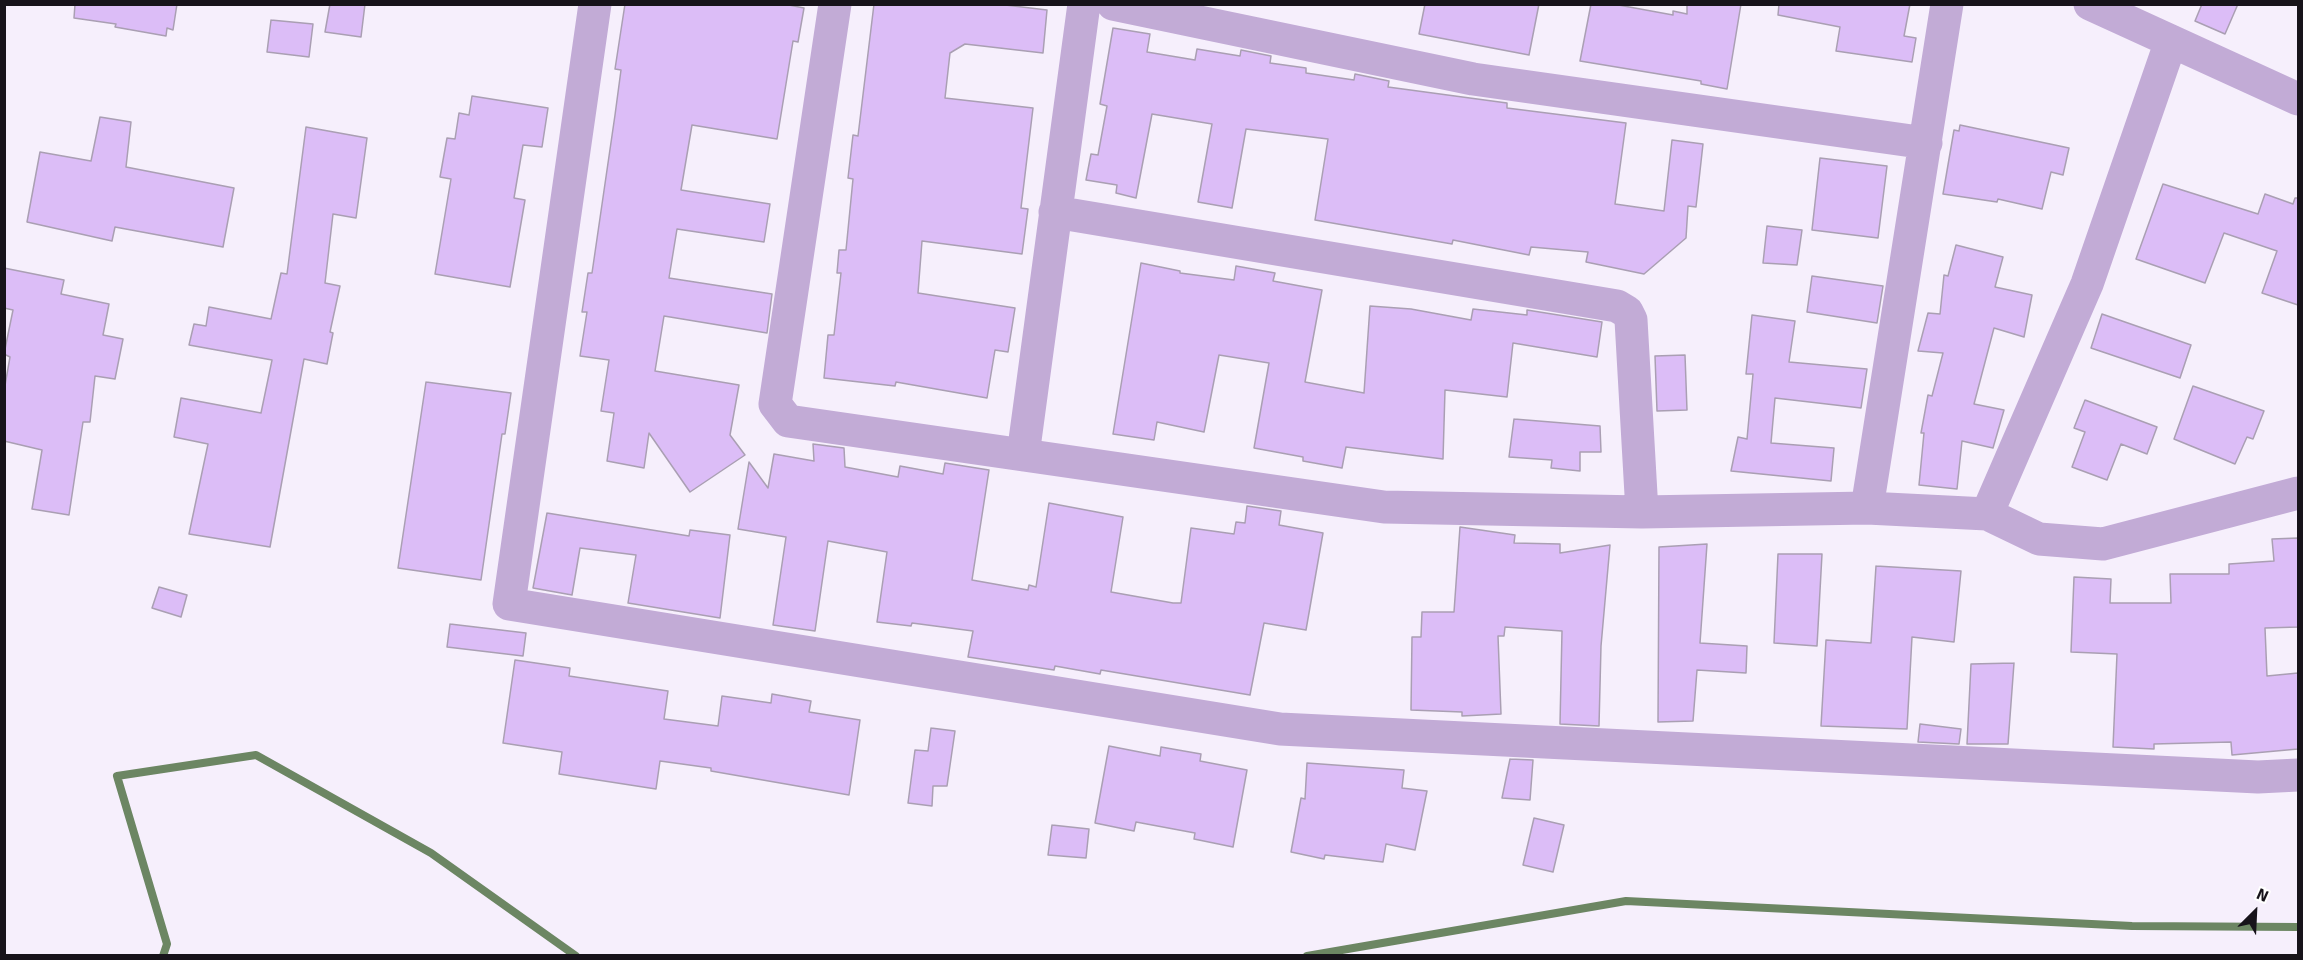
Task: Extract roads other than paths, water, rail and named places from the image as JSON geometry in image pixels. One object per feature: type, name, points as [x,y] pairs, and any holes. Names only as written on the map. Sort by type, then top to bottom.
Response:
[{"type":"street","points":[[595,4],[509,604],[1280,729],[2258,777],[2298,775]]},
{"type":"street","points":[[835,4],[775,404],[788,421],[1384,507],[1642,512],[1867,508],[1987,514],[2039,539],[2103,544],[2298,493]]},
{"type":"street","points":[[1023,454],[1084,4]]},
{"type":"street","points":[[1113,4],[1473,78],[1926,143]]},
{"type":"street","points":[[1867,508],[1947,4]]},
{"type":"street","points":[[2090,4],[2298,99]]},
{"type":"street","points":[[1987,514],[2087,284],[2171,41]]},
{"type":"street","points":[[1055,212],[1617,306],[1627,312],[1631,320],[1642,512]]},
{"type":"waterway","points":[[163,956],[167,944],[117,776],[256,755],[431,853],[576,956]]},
{"type":"waterway","points":[[1307,956],[1626,901],[2132,926],[2298,927]]}]
